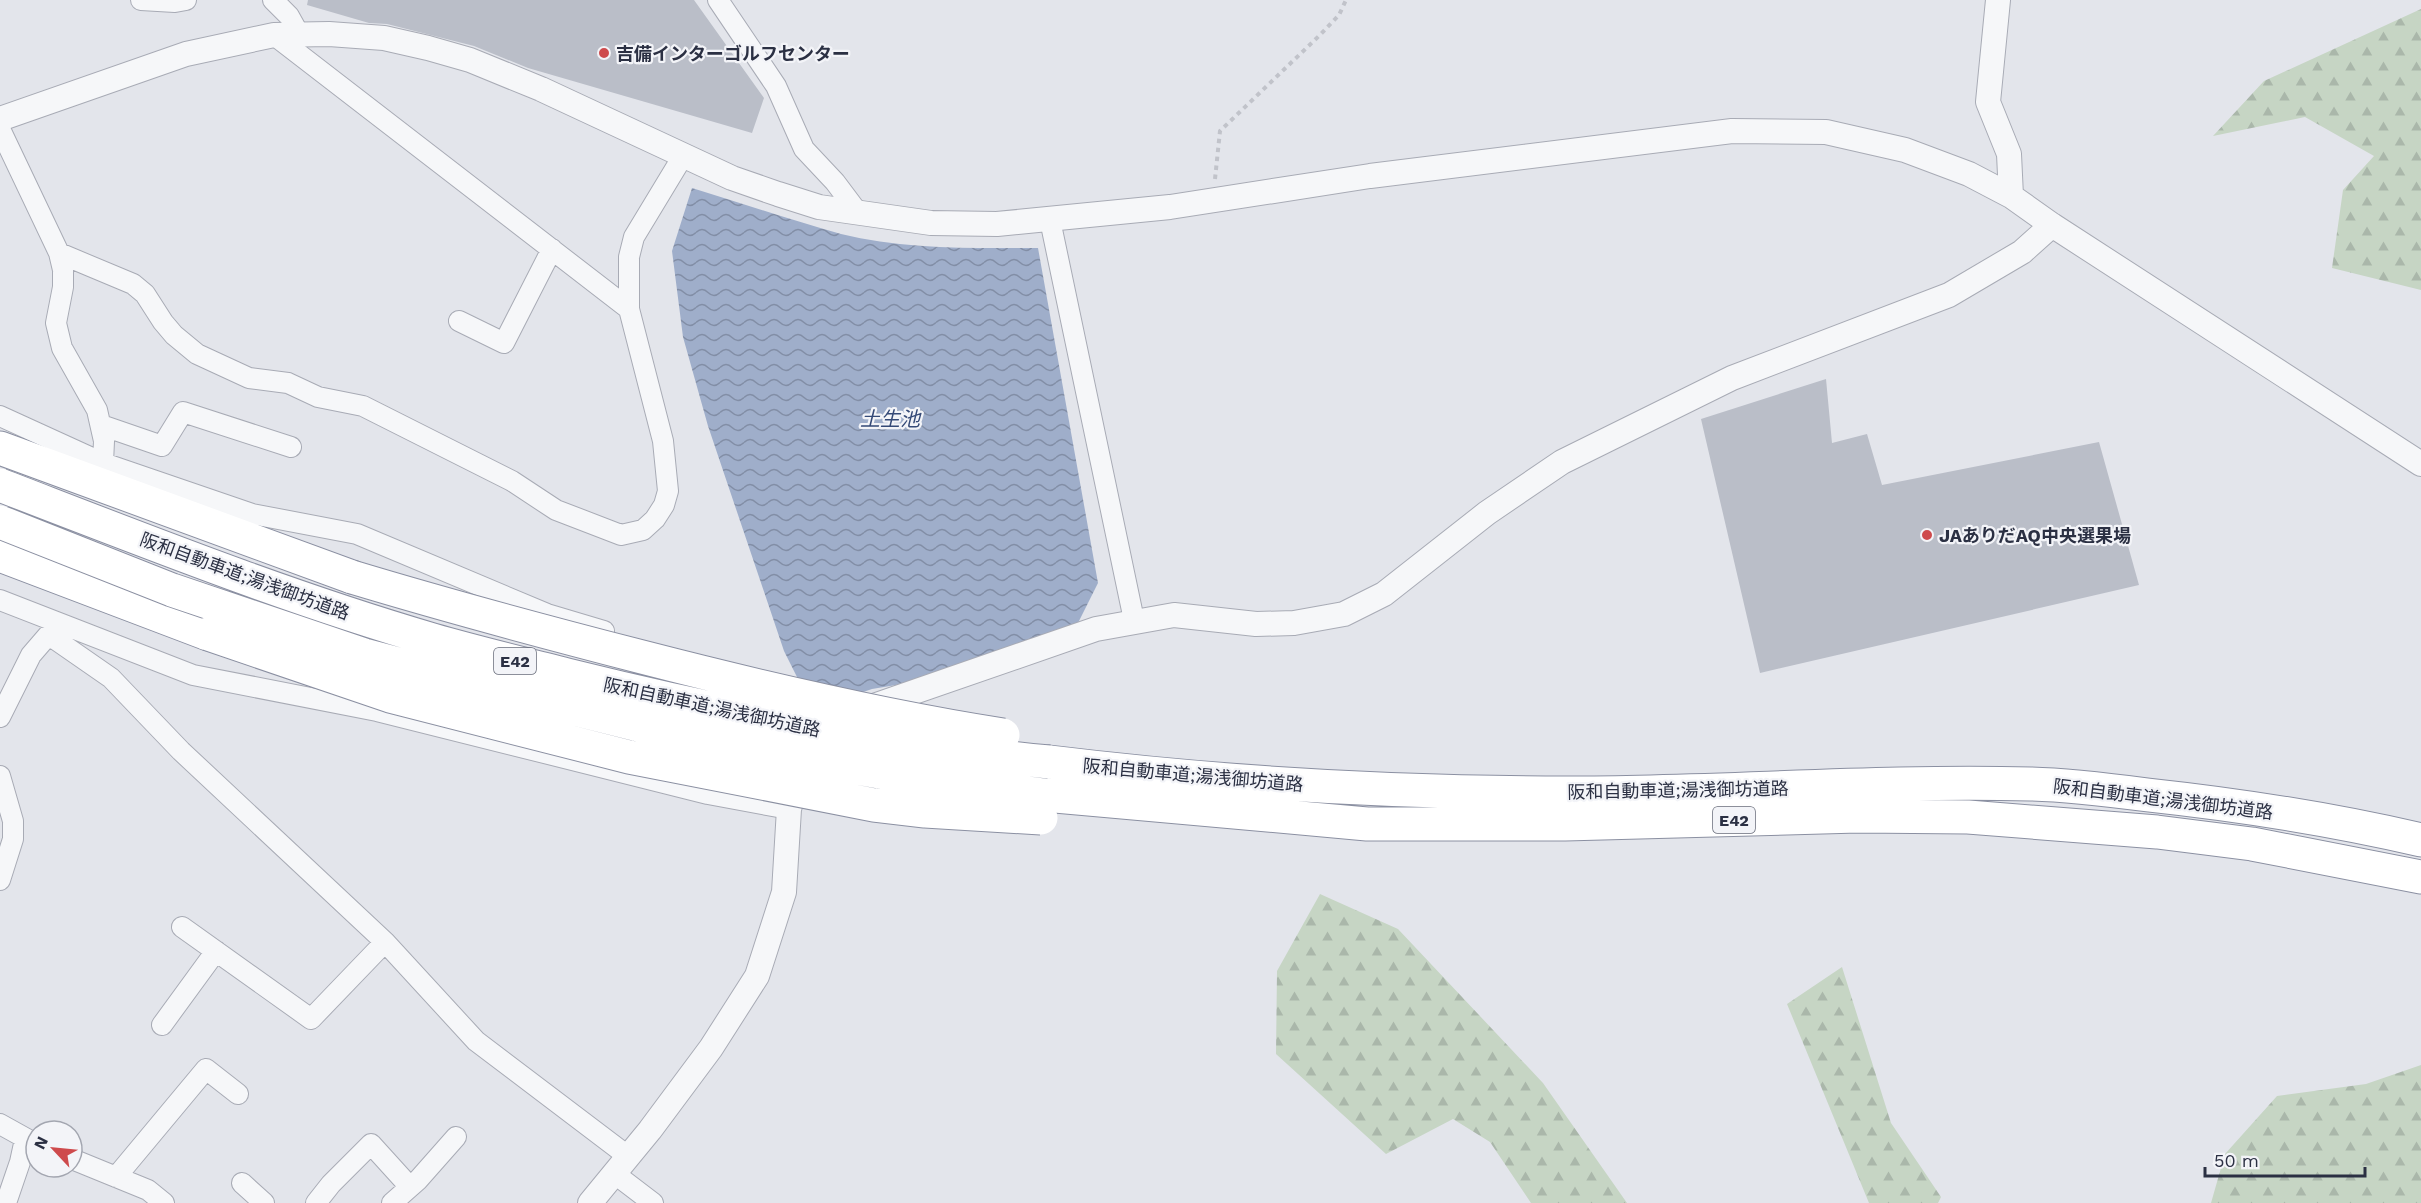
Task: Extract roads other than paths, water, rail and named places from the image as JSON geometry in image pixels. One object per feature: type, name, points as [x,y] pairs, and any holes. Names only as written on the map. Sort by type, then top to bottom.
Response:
[{"type":"highway","points":[[0,448],[352,577],[469,612],[774,691],[1050,753]]},
{"type":"highway","name":"阪和自動車道;湯浅御坊道路","points":[[0,485],[336,609],[445,643],[646,695],[881,741],[1050,753],[1313,785],[1567,793],[1885,784],[2032,784],[2206,801],[2421,840]]},
{"type":"highway","name":"阪和自動車道;湯浅御坊道路","points":[[0,522],[182,594],[364,655],[670,733],[908,777],[1043,807],[1367,824],[1565,824],[1858,816],[1968,817],[2157,831],[2252,844],[2421,877]]},
{"type":"highway","points":[[0,555],[208,634],[390,696],[629,757],[874,805],[925,812],[1043,807]]},
{"type":"street","points":[[141,0],[175,2],[186,0]]},
{"type":"street","points":[[273,0],[289,16],[299,34]]},
{"type":"street","points":[[718,0],[777,86],[804,149],[835,182],[859,214]]},
{"type":"street","points":[[1998,0],[1988,102],[2009,154],[2011,196]]},
{"type":"street","points":[[0,119],[186,54],[274,35],[329,34],[384,38],[470,60],[541,89],[732,178],[819,207],[931,222],[997,224],[1213,201],[1370,176],[1732,131],[1826,132],[1905,150],[1969,174],[2011,196],[2052,225],[2421,464]]},
{"type":"street","points":[[274,35],[629,309]]},
{"type":"street","points":[[0,129],[59,253],[63,270],[63,287],[56,323],[62,348],[97,410],[104,441],[103,463]]},
{"type":"street","points":[[59,253],[133,284],[145,294],[163,322],[197,354],[249,378],[288,383],[318,398],[363,406],[512,481],[556,510],[621,535],[643,530],[655,519],[664,505],[668,491],[663,441],[629,309],[629,257],[634,237],[683,156]]},
{"type":"street","points":[[1050,220],[1134,620]]},
{"type":"street","points":[[590,1203],[622,1166],[711,1048],[757,976],[784,892],[789,809],[804,761],[823,736],[868,706],[1096,629],[1134,620],[1174,615],[1256,624],[1294,623],[1344,614],[1384,594],[1487,513],[1562,462],[1732,378],[1949,295],[2022,252],[2052,225]]},
{"type":"street","points":[[459,321],[504,343],[552,249]]},
{"type":"street","points":[[100,425],[162,446],[183,412],[291,447]]},
{"type":"street","points":[[0,416],[103,463],[252,514],[357,534],[547,614],[714,663],[708,794]]},
{"type":"street","points":[[0,600],[53,629],[193,675],[377,711],[708,794],[789,809]]},
{"type":"street","points":[[0,717],[31,655],[53,629]]},
{"type":"street","points":[[53,629],[111,678],[181,751],[385,942],[476,1041],[622,1166],[653,1203]]},
{"type":"street","points":[[0,776],[13,821],[14,838],[0,880]]},
{"type":"street","points":[[182,927],[311,1019],[385,942]]},
{"type":"street","points":[[162,1025],[216,951]]},
{"type":"street","points":[[116,1177],[206,1069],[238,1094]]},
{"type":"street","points":[[0,1124],[24,1138]]},
{"type":"street","points":[[392,1203],[456,1137]]},
{"type":"street","points":[[316,1203],[331,1184],[371,1144],[410,1187]]},
{"type":"street","points":[[6,1203],[24,1154]]},
{"type":"street","points":[[84,1164],[148,1190],[164,1203]]},
{"type":"street","points":[[242,1183],[264,1203]]},
{"type":"water","name":"土生池","points":[[692,188],[822,229],[865,239],[939,247],[1038,248],[1098,583],[1074,631],[896,685],[872,689],[813,709],[784,651],[708,426],[683,337],[672,251]]},
{"type":"place","name":"吉備インターゴルフセンター","points":[[604,53]]},
{"type":"place","name":"JAありだAQ中央選果場","points":[[1927,535]]}]
